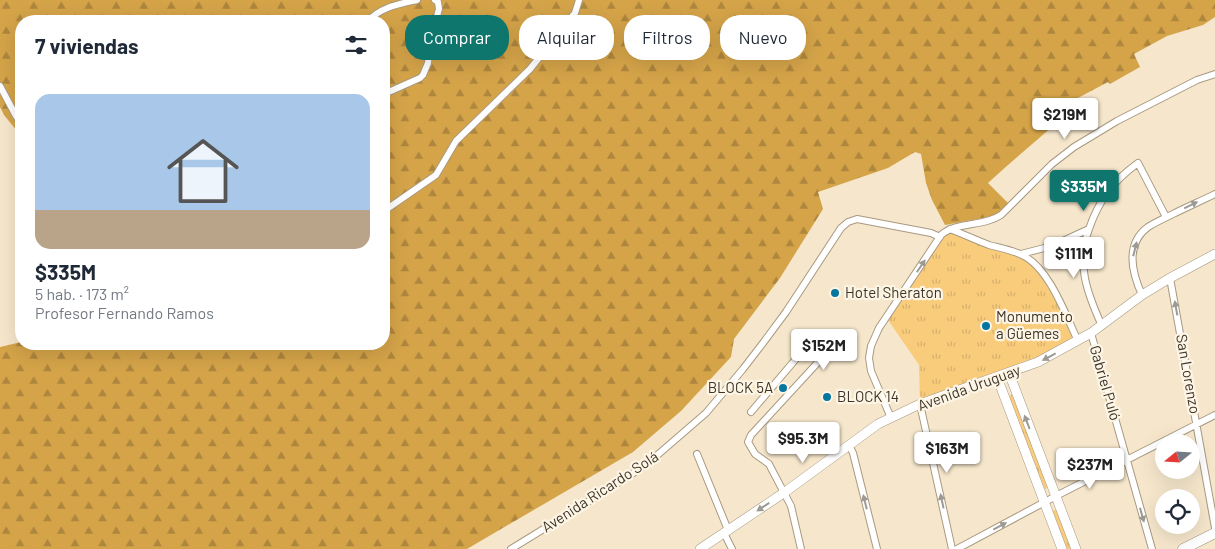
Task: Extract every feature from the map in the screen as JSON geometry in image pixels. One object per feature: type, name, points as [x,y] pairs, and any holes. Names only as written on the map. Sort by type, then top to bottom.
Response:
[{"type":"main road","points":[[1183,549],[1215,534]]},
{"type":"street","points":[[375,15],[383,9],[417,0]]},
{"type":"street","points":[[390,91],[423,75],[428,63],[431,38],[439,9],[438,2],[435,0]]},
{"type":"street","points":[[390,206],[436,175],[456,141],[530,69],[575,13],[579,0]]},
{"type":"street","points":[[891,418],[871,371],[869,358],[871,346],[879,328],[940,237],[949,229],[996,218],[1058,158],[1074,146],[1117,121],[1197,80],[1215,74]]},
{"type":"street","points":[[0,86],[15,114]]},
{"type":"street","points":[[1102,326],[1089,295],[1083,265],[1084,246],[1102,199],[1138,163],[1166,217]]},
{"type":"street","points":[[1142,295],[1132,267],[1133,251],[1138,238],[1145,230],[1166,217],[1215,194]]},
{"type":"street","name":"Avenida Ricardo Solá","points":[[511,549],[641,468],[706,413],[743,369],[786,312],[845,224],[857,219],[930,233],[940,237]]},
{"type":"street","points":[[949,229],[987,244],[1022,254],[1033,263],[1052,287],[1078,341]]},
{"type":"street","points":[[1022,254],[1052,246],[1089,229]]},
{"type":"street","name":"Avenida Uruguay","points":[[700,549],[785,492],[875,426],[920,404],[1038,362],[1092,333],[1142,295],[1215,254]]},
{"type":"street","name":"San Lorenzo","points":[[1170,278],[1215,528]]},
{"type":"street","name":"Gabriel Puló","points":[[1092,333],[1152,549]]},
{"type":"street","points":[[751,412],[806,347],[814,344],[817,345],[821,359],[751,435],[748,442],[756,454],[769,464],[785,492],[791,506],[802,549]]},
{"type":"street","points":[[1009,373],[1076,549]]},
{"type":"street","points":[[997,377],[1062,549]]},
{"type":"street","points":[[920,404],[952,549]]},
{"type":"street","points":[[956,549],[1215,415]]},
{"type":"street","points":[[849,445],[853,452],[877,549]]},
{"type":"street","points":[[697,454],[732,549]]},
{"type":"green space","points":[[0,0],[1215,0],[1215,17],[1203,25],[1167,36],[1134,54],[1140,67],[1110,84],[1108,82],[1076,99],[1077,104],[988,183],[1009,204],[995,216],[945,225],[932,200],[926,183],[921,154],[915,152],[888,168],[818,192],[823,209],[780,278],[734,339],[731,357],[681,411],[633,452],[467,549],[0,549],[0,347],[15,343],[15,350],[390,350],[390,15],[15,15],[15,129],[0,107]]},
{"type":"green space","name":"Monumento a Güemes","points":[[953,232],[1021,254],[1041,271],[1078,341],[1036,363],[920,404],[919,365],[886,317],[937,242],[947,233]]},
{"type":"green space","points":[[1012,394],[1048,486],[1046,489],[1043,488],[1009,397]]},
{"type":"green space","points":[[1053,510],[1058,511],[1072,549],[1066,549]]},
{"type":"place","name":"Hotel Sheraton","points":[[835,293]]},
{"type":"place","name":"Monumento a Güemes","points":[[986,326]]},
{"type":"place","name":"BLOCK 5A","points":[[783,388]]},
{"type":"place","name":"BLOCK 14","points":[[827,397]]}]
